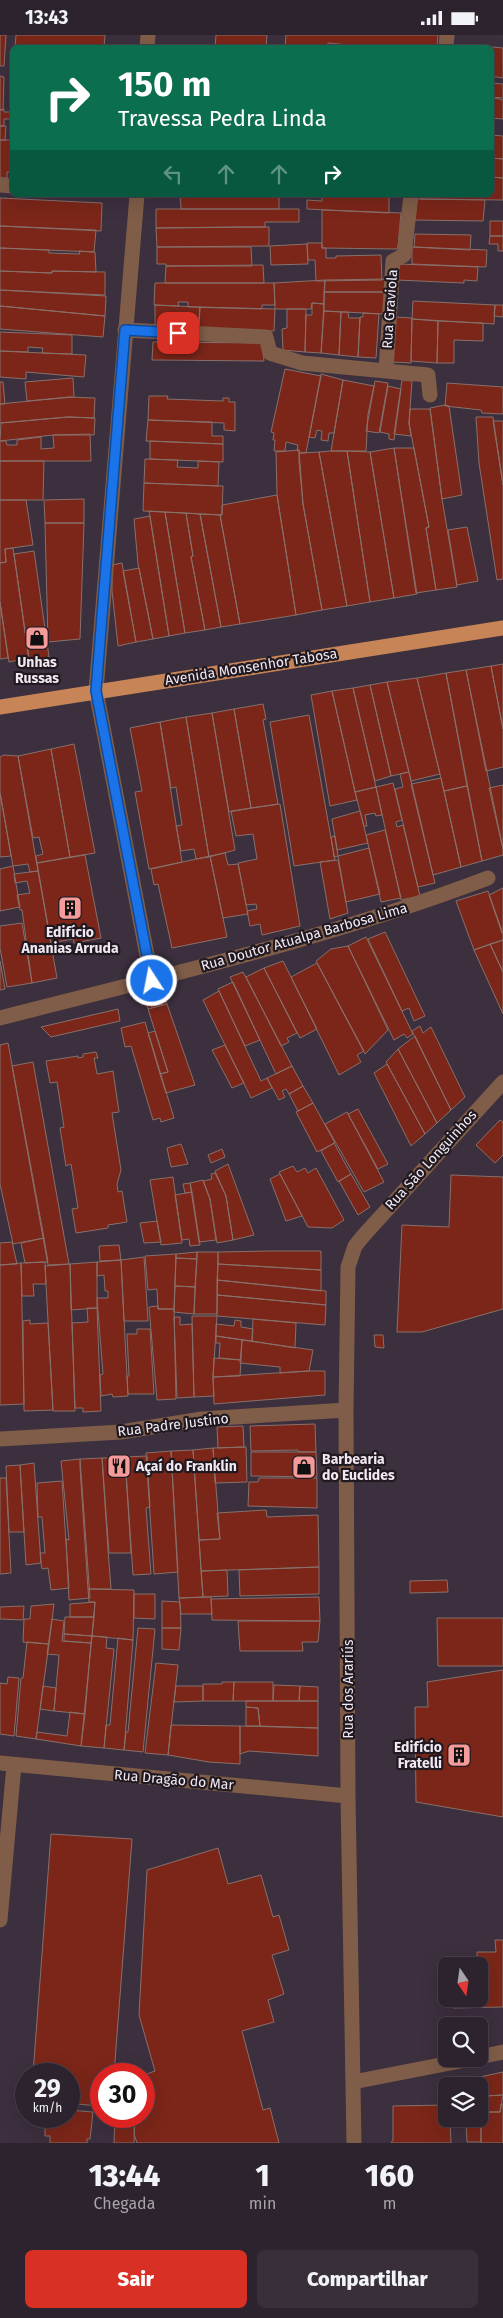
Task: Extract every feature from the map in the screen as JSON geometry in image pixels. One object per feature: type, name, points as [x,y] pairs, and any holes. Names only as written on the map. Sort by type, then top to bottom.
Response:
[{"type":"main road","name":"Avenida Monsenhor Tabosa","points":[[0,707],[503,628]]},
{"type":"street","points":[[137,197],[96,691],[152,981]]},
{"type":"street","name":"Rua Graviola","points":[[386,370],[393,261],[404,255],[410,197]]},
{"type":"street","points":[[125,330],[266,337],[270,353],[302,363],[428,375],[430,395]]},
{"type":"street","name":"Rua Doutor Atualpa Barbosa Lima","points":[[0,1018],[152,981],[421,904],[488,878]]},
{"type":"street","name":"Rua São Longuinhos","points":[[361,1239],[503,1082]]},
{"type":"street","name":"Rua dos Arariús","points":[[354,2143],[348,1795],[346,1409],[348,1267],[355,1246],[361,1239]]},
{"type":"street","name":"Rua Padre Justino","points":[[0,1439],[121,1432],[202,1419],[346,1409]]},
{"type":"street","points":[[0,1920],[7,1764]]},
{"type":"street","name":"Rua Dragão do Mar","points":[[7,1764],[348,1795]]},
{"type":"street","points":[[488,2056],[503,2053]]},
{"type":"street","points":[[354,2082],[438,2065]]},
{"type":"building","points":[[0,35],[6,35],[4,66],[0,66]]},
{"type":"building","points":[[16,35],[105,35],[104,45],[15,45]]},
{"type":"building","points":[[216,35],[267,35],[266,45],[215,45]]},
{"type":"building","points":[[286,35],[438,35],[437,45],[348,45],[328,43],[328,45],[285,45]]},
{"type":"building","points":[[494,47],[503,48],[503,78],[494,76]]},
{"type":"building","points":[[0,76],[4,77],[3,110],[0,110]]},
{"type":"building","points":[[494,83],[503,84],[503,98],[494,97]]},
{"type":"building","points":[[494,98],[503,100],[503,119],[494,118]]},
{"type":"building","points":[[4,109],[4,112],[10,112],[10,119],[4,119],[4,126],[0,126],[0,110]]},
{"type":"building","points":[[0,126],[6,126],[5,140],[0,140]]},
{"type":"building","points":[[494,135],[503,136],[503,159],[494,158]]},
{"type":"building","points":[[0,140],[10,140],[10,172],[7,172],[7,178],[0,178]]},
{"type":"building","points":[[494,158],[503,159],[503,178],[494,177]]},
{"type":"building","points":[[494,177],[503,178],[503,200],[421,199],[421,197],[494,197]]},
{"type":"building","points":[[180,197],[279,197],[279,209],[181,209]]},
{"type":"building","points":[[322,197],[389,197],[389,213],[307,209],[307,200],[322,201]]},
{"type":"building","points":[[0,198],[102,203],[101,231],[0,226]]},
{"type":"building","points":[[417,199],[485,200],[483,221],[415,220]]},
{"type":"building","points":[[156,209],[299,209],[299,222],[265,222],[265,227],[156,228]]},
{"type":"building","points":[[322,210],[401,213],[398,247],[396,249],[322,248]]},
{"type":"building","points":[[490,221],[503,221],[503,236],[490,236]]},
{"type":"building","points":[[0,226],[96,230],[94,252],[0,248]]},
{"type":"building","points":[[269,227],[269,246],[157,247],[156,228]]},
{"type":"building","points":[[415,234],[471,235],[470,250],[414,247]]},
{"type":"building","points":[[490,236],[503,236],[503,251],[498,251],[498,244],[489,244]]},
{"type":"building","points":[[307,243],[322,243],[322,248],[326,248],[326,258],[381,255],[382,280],[316,281],[315,260],[308,260]]},
{"type":"building","points":[[307,244],[308,264],[271,265],[270,246]]},
{"type":"building","points":[[157,247],[251,247],[252,266],[166,266],[166,264],[157,264]]},
{"type":"building","points":[[412,247],[487,250],[486,267],[412,264]]},
{"type":"building","points":[[0,248],[49,250],[49,253],[80,254],[79,251],[95,252],[96,272],[0,271]]},
{"type":"building","points":[[399,264],[478,267],[477,281],[464,280],[464,283],[397,280]]},
{"type":"building","points":[[263,265],[264,283],[165,283],[166,266]]},
{"type":"building","points":[[0,271],[52,273],[52,271],[105,272],[105,295],[0,290]]},
{"type":"building","points":[[387,279],[387,292],[324,292],[325,280]]},
{"type":"building","points":[[325,280],[324,304],[312,303],[311,309],[275,309],[274,283]]},
{"type":"building","points":[[155,283],[274,283],[275,305],[262,305],[262,309],[188,307],[188,302],[178,302],[179,306],[154,305]]},
{"type":"building","points":[[0,290],[106,296],[105,316],[0,306]]},
{"type":"building","points":[[324,292],[385,292],[384,314],[324,311]]},
{"type":"building","points":[[413,301],[495,305],[494,324],[412,319]]},
{"type":"building","points":[[312,303],[324,304],[321,353],[305,352],[306,315],[312,315]]},
{"type":"building","points":[[155,305],[200,307],[199,327],[155,325]]},
{"type":"building","points":[[495,305],[503,305],[503,317],[494,316]]},
{"type":"building","points":[[0,306],[105,316],[103,337],[0,329]]},
{"type":"building","points":[[200,307],[275,309],[274,331],[198,328]]},
{"type":"building","points":[[287,309],[306,309],[305,352],[283,350],[282,329],[287,328]]},
{"type":"building","points":[[324,311],[341,312],[339,355],[321,353]]},
{"type":"building","points":[[341,312],[348,312],[349,318],[360,318],[358,357],[339,355]]},
{"type":"building","points":[[363,313],[379,314],[376,358],[358,357],[360,317],[363,317]]},
{"type":"building","points":[[395,317],[412,318],[411,363],[393,362]]},
{"type":"building","points":[[412,319],[438,321],[437,363],[411,361]]},
{"type":"building","points":[[438,321],[483,323],[483,341],[454,340],[454,363],[437,363]]},
{"type":"building","points":[[0,332],[72,335],[72,354],[42,353],[43,348],[28,347],[28,352],[0,351]]},
{"type":"building","points":[[153,342],[262,343],[264,361],[152,360]]},
{"type":"building","points":[[0,351],[86,355],[84,377],[26,372],[26,379],[0,377]]},
{"type":"building","points":[[285,369],[321,376],[306,453],[299,453],[299,450],[297,451],[298,445],[286,442],[285,451],[274,451],[274,433],[271,432]]},
{"type":"building","points":[[321,374],[343,380],[334,433],[329,433],[328,441],[321,440],[322,431],[317,430],[315,438],[309,437]]},
{"type":"building","points":[[73,378],[74,397],[27,401],[25,382]]},
{"type":"building","points":[[343,380],[374,386],[368,414],[366,451],[331,451]]},
{"type":"building","points":[[402,380],[412,381],[409,423],[411,436],[394,434]]},
{"type":"building","points":[[375,381],[388,383],[379,433],[366,431]]},
{"type":"building","points":[[0,382],[3,382],[5,404],[0,404]]},
{"type":"building","points":[[447,383],[503,387],[503,414],[482,413],[481,410],[445,406]]},
{"type":"building","points":[[388,386],[401,389],[394,440],[389,439],[389,434],[380,432]]},
{"type":"building","points":[[149,396],[168,396],[167,399],[223,401],[223,398],[229,398],[229,402],[235,402],[235,431],[224,430],[224,423],[148,420]]},
{"type":"building","points":[[69,397],[95,398],[94,418],[68,417],[0,423],[0,404]]},
{"type":"building","points":[[449,406],[462,495],[442,499],[430,408]]},
{"type":"building","points":[[410,409],[430,409],[442,499],[457,587],[436,590],[426,528],[429,527],[409,423]]},
{"type":"building","points":[[68,417],[95,418],[94,435],[53,435],[0,441],[1,423]]},
{"type":"building","points":[[476,417],[493,417],[503,485],[503,579],[497,580],[479,463]]},
{"type":"building","points":[[148,420],[212,422],[212,436],[223,436],[223,444],[146,441]]},
{"type":"building","points":[[493,421],[503,421],[503,485]]},
{"type":"building","points":[[90,434],[91,461],[0,461],[0,441],[6,441],[7,445],[17,445],[17,440],[41,437],[41,449],[54,448],[53,435]]},
{"type":"building","points":[[150,441],[223,444],[223,462],[150,459]]},
{"type":"building","points":[[394,448],[417,594],[394,598],[370,452]]},
{"type":"building","points":[[394,448],[414,448],[429,527],[426,528],[436,590],[416,593]]},
{"type":"building","points":[[299,450],[303,504],[322,610],[296,615],[277,495],[276,452]]},
{"type":"building","points":[[347,451],[370,602],[347,606],[319,452]]},
{"type":"building","points":[[347,451],[370,452],[394,598],[370,602]]},
{"type":"building","points":[[319,452],[347,606],[322,610],[303,504],[299,462],[299,453]]},
{"type":"building","points":[[145,459],[178,460],[177,467],[198,468],[198,461],[219,462],[218,486],[144,483]]},
{"type":"building","points":[[0,461],[44,461],[43,500],[0,500]]},
{"type":"building","points":[[144,483],[223,486],[222,515],[143,511]]},
{"type":"building","points":[[277,495],[296,615],[240,624],[220,515],[222,515],[222,505]]},
{"type":"building","points":[[84,499],[84,523],[45,523],[44,500]]},
{"type":"building","points":[[0,500],[26,500],[33,545],[5,549],[6,562],[0,563]]},
{"type":"building","points":[[149,511],[165,512],[185,633],[169,636]]},
{"type":"building","points":[[165,512],[186,513],[193,556],[191,557],[205,630],[185,633]]},
{"type":"building","points":[[186,513],[200,514],[221,627],[205,630],[191,557],[193,556]]},
{"type":"building","points":[[200,514],[220,515],[240,624],[221,627]]},
{"type":"building","points":[[150,516],[169,636],[153,639],[138,564],[134,519]]},
{"type":"building","points":[[45,523],[84,523],[80,639],[48,642]]},
{"type":"building","points":[[467,527],[478,581],[457,585],[448,530]]},
{"type":"building","points":[[13,548],[29,658],[9,662],[0,602],[0,563],[6,562],[5,549]]},
{"type":"building","points":[[34,551],[49,657],[29,661],[14,554]]},
{"type":"building","points":[[122,563],[136,642],[118,646],[112,591],[112,565]]},
{"type":"building","points":[[139,568],[153,639],[136,642],[123,571]]},
{"type":"building","points":[[0,602],[8,658],[0,659]]},
{"type":"building","points":[[503,664],[503,729],[491,666]]},
{"type":"building","points":[[491,666],[503,729],[503,767],[486,771],[466,670]]},
{"type":"building","points":[[466,670],[503,849],[503,855],[482,861],[446,673]]},
{"type":"building","points":[[446,673],[467,786],[444,791],[417,678]]},
{"type":"building","points":[[417,678],[440,774],[411,781],[387,682]]},
{"type":"building","points":[[387,682],[409,772],[391,776],[370,685]]},
{"type":"building","points":[[370,685],[391,776],[375,781],[353,688]]},
{"type":"building","points":[[353,688],[376,787],[355,792],[332,691]]},
{"type":"building","points":[[332,691],[357,800],[330,806],[311,695]]},
{"type":"building","points":[[263,704],[266,719],[263,720],[278,804],[251,808],[234,709]]},
{"type":"building","points":[[234,709],[251,808],[229,812],[212,713]]},
{"type":"building","points":[[212,713],[235,850],[209,857],[186,717]]},
{"type":"building","points":[[309,715],[335,860],[294,866],[270,722]]},
{"type":"building","points":[[186,717],[209,857],[196,859],[194,849],[181,851],[176,826],[182,825],[176,787],[171,788],[160,722]]},
{"type":"building","points":[[160,722],[182,862],[149,869],[135,792],[142,791],[130,728]]},
{"type":"building","points":[[74,744],[95,853],[70,857],[51,749]]},
{"type":"building","points":[[51,749],[70,857],[37,863],[36,856],[43,854],[39,837],[33,838],[18,756]]},
{"type":"building","points":[[4,755],[18,756],[38,871],[30,872],[28,864],[13,866],[0,793],[0,757]]},
{"type":"building","points":[[409,772],[435,883],[418,887],[395,789],[403,787],[400,774]]},
{"type":"building","points":[[441,778],[461,867],[433,875],[411,784]]},
{"type":"building","points":[[393,783],[402,820],[396,822],[397,827],[403,825],[420,896],[401,900],[376,787]]},
{"type":"building","points":[[503,785],[503,849],[489,788]]},
{"type":"building","points":[[467,786],[482,861],[461,867],[444,791]]},
{"type":"building","points":[[376,787],[382,815],[376,816],[375,813],[365,815],[367,826],[364,826],[355,792]]},
{"type":"building","points":[[0,793],[11,856],[0,857]]},
{"type":"building","points":[[280,804],[300,926],[262,935],[260,924],[250,926],[247,911],[257,909],[256,904],[246,905],[238,863],[257,859],[253,834],[236,836],[231,811]]},
{"type":"building","points":[[360,811],[368,843],[337,850],[332,819]]},
{"type":"building","points":[[385,830],[401,898],[381,902],[366,835]]},
{"type":"building","points":[[335,836],[338,856],[334,857],[331,837]]},
{"type":"building","points":[[369,848],[380,894],[346,902],[338,856]]},
{"type":"building","points":[[225,853],[228,865],[238,864],[248,914],[223,918],[210,856]]},
{"type":"building","name":"Edifício Ananias Arruda","points":[[85,855],[101,938],[74,943],[73,939],[51,943],[37,863]]},
{"type":"building","points":[[210,856],[227,937],[172,948],[158,884],[154,885],[151,869]]},
{"type":"building","points":[[338,860],[348,913],[330,919],[320,862]]},
{"type":"building","points":[[13,866],[20,907],[0,911],[0,869]]},
{"type":"building","points":[[38,871],[57,978],[32,983],[22,910],[20,910],[17,895],[30,893],[27,881],[15,883],[14,874]]},
{"type":"building","points":[[503,888],[503,932],[502,933],[489,895]]},
{"type":"building","points":[[488,891],[503,934],[503,940],[474,950],[456,901]]},
{"type":"building","points":[[22,923],[32,983],[7,987],[0,948],[0,926]]},
{"type":"building","points":[[385,932],[425,1016],[414,1021],[409,1008],[402,1011],[368,939]]},
{"type":"building","points":[[366,937],[413,1034],[407,1038],[404,1034],[394,1040],[348,946]]},
{"type":"building","points":[[503,940],[503,972],[490,944]]},
{"type":"building","points":[[490,944],[503,972],[503,1014],[474,950]]},
{"type":"building","points":[[348,946],[388,1030],[365,1054],[316,961],[331,949]]},
{"type":"building","points":[[0,961],[5,989],[0,990]]},
{"type":"building","points":[[283,961],[317,1029],[300,1038],[264,968]]},
{"type":"building","points":[[317,963],[364,1051],[357,1055],[361,1062],[339,1075],[291,977]]},
{"type":"building","points":[[264,968],[297,1033],[287,1038],[289,1042],[281,1046],[246,977]]},
{"type":"building","points":[[243,972],[292,1066],[276,1074],[230,977]]},
{"type":"building","points":[[233,982],[260,1040],[245,1046],[218,989]]},
{"type":"building","points":[[219,991],[261,1081],[267,1078],[272,1088],[251,1098],[203,1000]]},
{"type":"building","points":[[165,1000],[167,1004],[148,1009],[147,1004]]},
{"type":"building","points":[[167,1004],[195,1085],[166,1093],[160,1074],[168,1072],[148,1009]]},
{"type":"building","points":[[118,1009],[120,1021],[51,1037],[41,1027]]},
{"type":"building","points":[[145,1022],[174,1118],[161,1122],[160,1118],[153,1120],[131,1046],[125,1047],[121,1028]]},
{"type":"building","points":[[420,1026],[423,1033],[431,1027],[465,1097],[451,1110],[412,1031]]},
{"type":"building","points":[[155,1031],[168,1072],[160,1074],[148,1033]]},
{"type":"building","points":[[415,1036],[451,1110],[437,1123],[398,1049]]},
{"type":"building","points":[[8,1043],[44,1238],[13,1244],[0,1184],[0,1045]]},
{"type":"building","points":[[225,1045],[244,1083],[232,1088],[212,1050]]},
{"type":"building","points":[[398,1049],[437,1123],[425,1134],[386,1062]]},
{"type":"building","points":[[96,1052],[98,1058],[94,1058],[97,1074],[113,1071],[119,1112],[112,1113],[121,1170],[117,1184],[118,1192],[122,1191],[127,1222],[108,1225],[108,1228],[76,1233],[72,1209],[78,1208],[71,1164],[66,1166],[60,1128],[64,1127],[57,1082],[50,1083],[46,1061],[78,1056],[78,1058],[83,1057],[83,1054]]},
{"type":"building","points":[[33,1062],[69,1264],[48,1265],[12,1066]]},
{"type":"building","points":[[387,1064],[425,1134],[411,1146],[374,1073]]},
{"type":"building","points":[[292,1066],[303,1086],[289,1094],[286,1089],[282,1091],[285,1097],[279,1100],[267,1078]]},
{"type":"building","points":[[303,1086],[313,1103],[298,1111],[289,1094]]},
{"type":"building","points":[[313,1103],[335,1143],[317,1152],[296,1112]]},
{"type":"building","points":[[358,1109],[388,1164],[378,1169],[348,1114]]},
{"type":"building","points":[[347,1112],[384,1182],[364,1192],[325,1124]]},
{"type":"building","points":[[500,1120],[503,1122],[503,1155],[495,1163],[476,1145]]},
{"type":"building","points":[[334,1143],[351,1174],[338,1182],[321,1151]]},
{"type":"building","points":[[181,1144],[188,1164],[171,1167],[167,1148]]},
{"type":"building","points":[[222,1149],[225,1157],[211,1163],[208,1155]]},
{"type":"building","points":[[228,1164],[254,1235],[233,1240],[226,1196],[215,1171]]},
{"type":"building","points":[[293,1166],[297,1172],[305,1168],[308,1173],[316,1168],[344,1220],[332,1228],[308,1227],[279,1172]]},
{"type":"building","points":[[215,1173],[226,1196],[233,1240],[217,1243],[210,1199],[203,1181],[212,1179],[211,1174]]},
{"type":"building","points":[[280,1174],[302,1216],[286,1221],[270,1179]]},
{"type":"building","points":[[351,1174],[370,1207],[358,1215],[339,1181]]},
{"type":"building","points":[[451,1175],[503,1177],[503,1309],[422,1332],[397,1332],[402,1225],[449,1227]]},
{"type":"building","points":[[173,1177],[182,1243],[161,1245],[150,1180]]},
{"type":"building","points":[[203,1180],[210,1199],[216,1240],[199,1242],[190,1183]]},
{"type":"building","points":[[190,1183],[192,1192],[185,1193],[183,1184]]},
{"type":"building","points":[[192,1192],[200,1245],[190,1246],[189,1239],[182,1240],[175,1195]]},
{"type":"building","points":[[157,1221],[161,1242],[144,1243],[140,1223]]},
{"type":"building","points":[[44,1238],[48,1262],[25,1263],[21,1243]]},
{"type":"building","points":[[12,1242],[17,1264],[0,1265],[0,1243]]},
{"type":"building","points":[[119,1245],[121,1260],[100,1261],[99,1246]]},
{"type":"building","points":[[321,1251],[321,1270],[218,1264],[218,1252]]},
{"type":"building","points":[[197,1252],[197,1259],[176,1258],[176,1254]]},
{"type":"building","points":[[197,1252],[218,1252],[217,1314],[194,1314]]},
{"type":"building","points":[[176,1254],[174,1309],[158,1309],[157,1289],[148,1290],[145,1256]]},
{"type":"building","points":[[144,1257],[148,1321],[124,1321],[121,1260]]},
{"type":"building","points":[[176,1258],[197,1259],[195,1287],[175,1286]]},
{"type":"building","points":[[121,1260],[128,1396],[113,1397],[112,1394],[101,1396],[100,1375],[103,1374],[97,1298],[108,1298],[108,1291],[105,1291],[104,1275],[97,1276],[97,1262]]},
{"type":"building","points":[[45,1262],[46,1284],[33,1284],[34,1296],[22,1296],[21,1263]]},
{"type":"building","points":[[97,1262],[97,1308],[71,1310],[70,1264]]},
{"type":"building","points":[[21,1263],[24,1404],[0,1405],[0,1265]]},
{"type":"building","points":[[70,1264],[75,1411],[53,1411],[45,1266]]},
{"type":"building","points":[[218,1264],[321,1270],[321,1291],[217,1280]]},
{"type":"building","points":[[217,1280],[326,1291],[326,1305],[217,1295]]},
{"type":"building","points":[[175,1286],[195,1287],[194,1314],[174,1312]]},
{"type":"building","points":[[217,1295],[326,1305],[325,1325],[217,1316]]},
{"type":"building","points":[[158,1306],[158,1309],[174,1309],[176,1399],[157,1400],[149,1307]]},
{"type":"building","points":[[87,1308],[97,1308],[101,1411],[83,1412],[83,1408],[75,1408],[72,1323],[88,1322]]},
{"type":"building","points":[[192,1316],[217,1316],[213,1377],[214,1396],[194,1397]]},
{"type":"building","points":[[174,1317],[180,1317],[180,1325],[192,1324],[194,1397],[177,1398]]},
{"type":"building","points":[[253,1319],[296,1323],[295,1348],[252,1341]]},
{"type":"building","points":[[30,1320],[30,1324],[48,1323],[53,1410],[24,1411],[23,1321]]},
{"type":"building","points":[[235,1320],[241,1321],[241,1327],[253,1329],[252,1341],[216,1336],[216,1324],[234,1326]]},
{"type":"building","points":[[137,1329],[150,1329],[154,1394],[128,1394],[127,1334],[137,1334]]},
{"type":"building","points":[[374,1335],[383,1335],[384,1348],[375,1347]]},
{"type":"building","points":[[216,1336],[242,1340],[241,1360],[219,1358],[220,1343],[216,1343]]},
{"type":"building","points":[[242,1340],[313,1350],[309,1371],[280,1373],[280,1367],[240,1363]]},
{"type":"building","points":[[214,1358],[241,1360],[240,1376],[213,1377]]},
{"type":"building","points":[[325,1371],[325,1395],[214,1404],[213,1377]]},
{"type":"building","points":[[315,1424],[316,1452],[299,1452],[298,1450],[251,1451],[250,1426]]},
{"type":"building","points":[[243,1426],[244,1447],[218,1448],[217,1427]]},
{"type":"building","points":[[246,1447],[247,1482],[215,1483],[213,1448]]},
{"type":"building","points":[[213,1448],[220,1539],[199,1540],[193,1450]]},
{"type":"building","points":[[193,1450],[203,1597],[179,1598],[171,1451]]},
{"type":"building","points":[[171,1451],[178,1572],[154,1574],[146,1453]]},
{"type":"building","points":[[251,1452],[316,1452],[317,1477],[251,1476]]},
{"type":"building","points":[[147,1456],[150,1507],[146,1508],[151,1574],[133,1575],[125,1457]]},
{"type":"building","points":[[125,1457],[131,1553],[109,1553],[102,1458]]},
{"type":"building","points":[[102,1458],[111,1589],[88,1589],[80,1459]]},
{"type":"building","points":[[80,1459],[90,1598],[69,1600],[66,1539],[69,1540],[61,1461]]},
{"type":"building","points":[[34,1463],[41,1563],[26,1565],[20,1465]]},
{"type":"building","points":[[20,1465],[24,1532],[9,1532],[6,1466]]},
{"type":"building","points":[[0,1478],[6,1478],[11,1573],[0,1574]]},
{"type":"building","points":[[259,1478],[317,1478],[317,1508],[248,1506],[249,1482],[258,1482]]},
{"type":"building","points":[[62,1481],[69,1588],[51,1590],[48,1568],[42,1569],[41,1563],[40,1553],[45,1553],[42,1517],[38,1517],[37,1483]]},
{"type":"building","points":[[266,1510],[267,1517],[318,1515],[319,1567],[201,1571],[199,1540],[220,1539],[217,1513]]},
{"type":"building","points":[[319,1567],[319,1594],[240,1596],[239,1570]]},
{"type":"building","points":[[227,1570],[228,1596],[203,1597],[201,1571]]},
{"type":"building","points":[[447,1580],[448,1592],[410,1593],[410,1581]]},
{"type":"building","points":[[88,1589],[134,1590],[133,1640],[92,1636],[95,1602],[89,1602]]},
{"type":"building","points":[[134,1594],[155,1594],[155,1619],[134,1618]]},
{"type":"building","points":[[211,1597],[212,1614],[181,1614],[179,1598]]},
{"type":"building","points":[[319,1597],[320,1621],[212,1620],[211,1599]]},
{"type":"building","points":[[162,1601],[180,1602],[181,1628],[162,1628]]},
{"type":"building","points":[[95,1602],[94,1617],[70,1617],[70,1604]]},
{"type":"building","points":[[54,1604],[49,1644],[23,1642],[24,1619],[30,1619],[31,1606]]},
{"type":"building","points":[[24,1606],[23,1620],[0,1619],[0,1607]]},
{"type":"building","points":[[65,1617],[94,1617],[92,1636],[64,1634]]},
{"type":"building","points":[[437,1618],[503,1618],[503,1666],[438,1666]]},
{"type":"building","points":[[52,1619],[64,1621],[62,1641],[91,1643],[85,1714],[54,1711],[59,1655],[47,1654]]},
{"type":"building","points":[[238,1621],[320,1621],[318,1642],[302,1642],[303,1651],[240,1651]]},
{"type":"building","points":[[138,1628],[155,1629],[143,1752],[124,1750],[126,1732],[128,1732]]},
{"type":"building","points":[[162,1628],[181,1628],[179,1650],[162,1649]]},
{"type":"building","points":[[64,1634],[92,1636],[91,1643],[64,1641]]},
{"type":"building","points":[[92,1636],[107,1637],[106,1648],[114,1649],[104,1748],[81,1746]]},
{"type":"building","points":[[118,1638],[133,1640],[124,1750],[104,1748],[106,1725],[110,1725]]},
{"type":"building","points":[[27,1642],[49,1644],[36,1739],[16,1736],[21,1678],[23,1678]]},
{"type":"building","points":[[156,1663],[178,1665],[168,1755],[145,1753]]},
{"type":"building","name":"Edifício Fratelli","points":[[503,1670],[503,1817],[416,1802],[415,1707],[428,1707],[427,1682]]},
{"type":"building","points":[[8,1677],[19,1678],[14,1736],[0,1734],[0,1683],[7,1684]]},
{"type":"building","points":[[222,1682],[234,1682],[233,1701],[203,1701],[203,1684],[222,1684]]},
{"type":"building","points":[[234,1682],[273,1682],[273,1701],[233,1701]]},
{"type":"building","points":[[274,1685],[300,1686],[299,1701],[273,1701]]},
{"type":"building","points":[[43,1686],[56,1688],[54,1711],[40,1709]]},
{"type":"building","points":[[176,1686],[203,1686],[203,1701],[174,1702]]},
{"type":"building","points":[[300,1686],[318,1687],[318,1701],[299,1701]]},
{"type":"building","points":[[246,1701],[318,1701],[318,1728],[260,1726],[258,1708],[246,1707]]},
{"type":"building","points":[[246,1707],[258,1708],[260,1726],[246,1726]]},
{"type":"building","points":[[70,1712],[85,1714],[81,1746],[36,1739],[37,1732],[67,1736]]},
{"type":"building","points":[[171,1725],[240,1726],[240,1764],[209,1762],[168,1755]]},
{"type":"building","points":[[240,1726],[318,1728],[318,1756],[249,1751],[240,1754]]},
{"type":"building","points":[[51,1834],[132,1839],[115,2063],[90,2063],[90,2105],[80,2104],[80,2063],[34,2063]]},
{"type":"building","points":[[218,1848],[228,1884],[261,1875],[273,1917],[279,1915],[289,1950],[272,1955],[284,1994],[268,2000],[274,2022],[242,2031],[263,2110],[270,2108],[279,2143],[137,2143],[134,2128],[155,2128],[155,2063],[153,2063],[139,2015],[147,1870]]},
{"type":"building","points":[[495,1940],[503,1940],[503,2007],[453,2008],[488,2007],[488,1957],[477,1957],[477,1952],[496,1952]]},
{"type":"building","points":[[503,2072],[503,2095],[488,2096],[488,2077],[480,2077]]},
{"type":"building","points":[[503,2095],[500,2112],[488,2112],[488,2096]]},
{"type":"building","points":[[501,2104],[503,2104],[503,2143],[481,2143],[481,2127],[488,2127],[488,2112],[500,2112]]},
{"type":"building","points":[[438,2105],[438,2127],[450,2127],[451,2143],[391,2143],[393,2140],[393,2106]]},
{"type":"building","points":[[80,2111],[90,2112],[91,2128],[90,2139],[87,2139],[87,2143],[50,2143],[50,2136],[45,2136],[45,2128],[80,2128]]},
{"type":"building","points":[[466,2127],[481,2127],[481,2142],[467,2142]]},
{"type":"building","points":[[115,2128],[135,2128],[134,2143],[114,2143]]},
{"type":"place","name":"Unhas Russas","points":[[37,638]]},
{"type":"place","name":"Edifício Ananias Arruda","points":[[70,908]]},
{"type":"place","name":"Açaí do Franklin","points":[[119,1466]]},
{"type":"place","name":"Barbearia do Euclides","points":[[304,1467]]},
{"type":"place","name":"Edifício Fratelli","points":[[459,1755]]},
{"type":"route","points":[[152,981],[96,691],[125,330],[178,333]]}]
